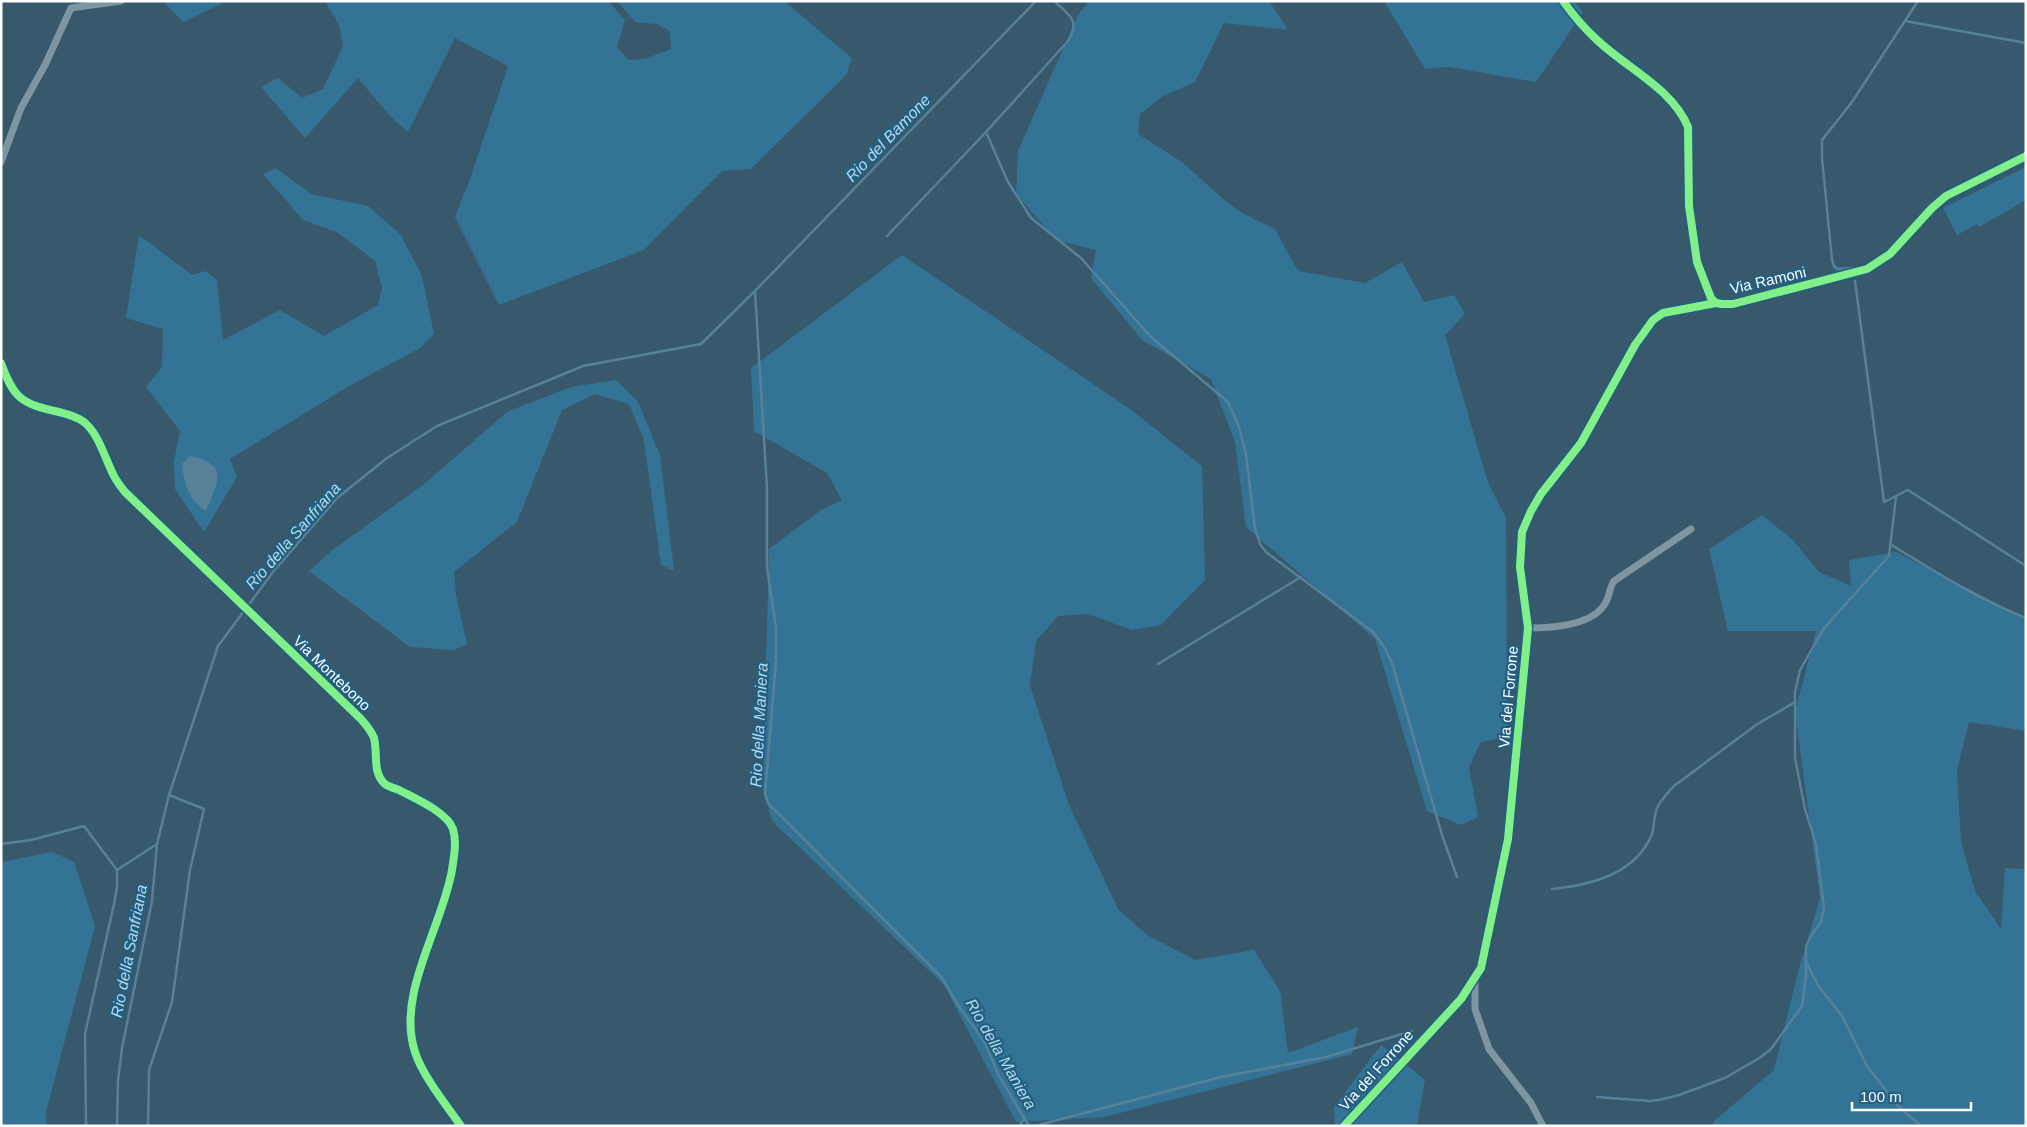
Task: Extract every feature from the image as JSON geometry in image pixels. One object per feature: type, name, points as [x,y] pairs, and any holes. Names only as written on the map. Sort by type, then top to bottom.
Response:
[{"type":"street","points":[[1,162],[21,108],[45,65],[70,5],[121,1]]},
{"type":"street","name":"Via Ramoni","points":[[1563,1],[1596,40],[1668,98],[1683,116],[1688,128],[1689,206],[1697,262],[1711,298],[1716,302],[1733,304],[1867,269],[1890,254],[1932,208],[1946,196],[2026,156]]},
{"type":"street","name":"Via del Forrone","points":[[1344,1126],[1461,999],[1481,968],[1508,840],[1528,628],[1520,567],[1522,532],[1531,511],[1541,494],[1581,443],[1635,345],[1653,320],[1663,313],[1716,302]]},
{"type":"street","name":"Via Montebono","points":[[1,363],[10,385],[18,397],[28,404],[71,415],[83,421],[92,430],[115,478],[125,492],[362,719],[374,739],[376,767],[379,778],[443,815],[452,827],[456,840],[449,890],[420,970],[409,1025],[415,1053],[461,1126]]},
{"type":"street","points":[[1528,628],[1551,628],[1569,625],[1598,612],[1606,604],[1609,587],[1614,581],[1691,530]]},
{"type":"street","points":[[1475,978],[1475,1009],[1489,1049],[1531,1103],[1543,1126]]},
{"type":"shaded area","points":[[163,1],[227,1],[183,22]]},
{"type":"shaded area","points":[[325,1],[608,1],[625,20],[617,47],[628,60],[645,59],[671,49],[670,31],[657,24],[635,22],[617,1],[784,1],[852,58],[846,75],[751,169],[722,171],[644,250],[499,305],[455,217],[469,182],[508,66],[455,38],[408,132],[390,116],[358,78],[305,138],[261,87],[278,78],[302,98],[323,89],[343,46],[339,25]]},
{"type":"shaded area","points":[[1089,1],[1269,1],[1288,30],[1224,23],[1195,82],[1163,96],[1140,114],[1138,134],[1182,162],[1223,199],[1242,213],[1275,229],[1298,271],[1365,283],[1402,262],[1424,302],[1454,295],[1465,314],[1445,335],[1488,483],[1506,518],[1507,737],[1481,742],[1469,767],[1478,817],[1461,825],[1427,811],[1375,639],[1246,527],[1235,442],[1211,379],[1142,340],[1091,278],[1096,250],[1056,240],[1016,194],[1018,151],[1078,15]]},
{"type":"shaded area","points":[[1384,1],[1574,1],[1583,12],[1536,82],[1449,67],[1425,69]]},
{"type":"shaded area","points":[[2026,167],[2026,200],[1979,227],[1977,224],[1957,235],[1943,208]]},
{"type":"shaded area","points":[[276,168],[311,194],[368,206],[401,235],[422,276],[434,334],[420,348],[351,385],[230,459],[237,477],[204,532],[175,489],[174,462],[180,431],[146,387],[162,367],[163,329],[126,318],[139,235],[192,275],[205,271],[217,280],[223,340],[280,310],[324,336],[378,305],[382,288],[375,261],[337,232],[303,220],[263,174]]},
{"type":"shaded area","points":[[902,255],[1130,409],[1202,466],[1205,580],[1161,625],[1132,630],[1088,614],[1058,616],[1036,641],[1030,686],[1069,805],[1118,909],[1147,935],[1195,960],[1254,950],[1280,991],[1288,1053],[1358,1027],[1352,1054],[1104,1117],[1016,1122],[944,985],[772,821],[763,788],[769,549],[821,510],[842,500],[827,473],[754,431],[751,368]]},
{"type":"shaded area","points":[[616,380],[638,402],[660,455],[674,571],[661,565],[644,440],[629,404],[595,394],[562,410],[517,522],[454,572],[456,595],[467,644],[454,650],[410,647],[309,571],[335,548],[424,484],[507,412],[571,387]]},
{"type":"shaded area","points":[[190,456],[211,464],[218,476],[206,511],[191,496],[184,478],[182,464]]},
{"type":"shaded area","points":[[1762,515],[1793,540],[1819,572],[1851,586],[1849,560],[1896,552],[2026,618],[2026,731],[1969,722],[1957,770],[1961,842],[1975,891],[2001,929],[2005,868],[2026,869],[2026,1126],[1713,1126],[1713,1122],[1774,1070],[1798,972],[1820,898],[1795,712],[1816,631],[1728,631],[1709,549]]},
{"type":"shaded area","points":[[52,852],[74,862],[95,926],[46,1112],[47,1126],[1,1126],[1,862]]},
{"type":"shaded area","points":[[1381,1045],[1425,1080],[1417,1126],[1335,1126],[1334,1107]]},
{"type":"waterway","name":"Rio della Sanfriana","points":[[117,1126],[118,1081],[122,1048],[152,901],[157,844],[169,795],[218,646],[273,572],[337,498],[387,458],[437,426],[583,366],[701,344],[755,291],[1036,1]]},
{"type":"waterway","points":[[887,236],[986,132],[1069,40],[1073,22],[1068,14],[1054,1]]},
{"type":"waterway","points":[[1853,268],[1837,269],[1832,260],[1822,140],[1852,102],[1918,1]]},
{"type":"waterway","points":[[1905,21],[2026,43]]},
{"type":"waterway","points":[[986,132],[1008,182],[1031,218],[1081,258],[1151,337],[1228,402],[1239,427],[1246,454],[1255,528],[1260,544],[1266,552],[1373,632],[1384,647],[1392,663],[1442,835],[1457,877]]},
{"type":"waterway","points":[[1855,281],[1884,502],[1908,490],[2026,566]]},
{"type":"waterway","name":"Rio della Maniera","points":[[755,291],[767,488],[767,567],[776,628],[776,661],[765,794],[768,803],[942,978],[960,1008],[984,1041],[999,1076],[1029,1126]]},
{"type":"waterway","points":[[1597,1097],[1659,1100],[1679,1095],[1725,1078],[1771,1049],[1802,1006],[1806,977],[1806,946],[1821,922],[1824,908],[1816,844],[1805,809],[1795,758],[1795,692],[1800,670],[1824,628],[1889,556],[1896,497]]},
{"type":"waterway","points":[[1890,544],[1973,593],[2026,618]]},
{"type":"waterway","points":[[1158,664],[1301,577]]},
{"type":"waterway","points":[[1552,889],[1597,880],[1624,868],[1645,848],[1652,834],[1657,807],[1674,786],[1756,725],[1795,702]]},
{"type":"waterway","points":[[148,1126],[149,1070],[172,1002],[190,870],[204,809],[169,795]]},
{"type":"waterway","points":[[1,844],[31,840],[84,826],[117,870]]},
{"type":"waterway","points":[[117,870],[157,844]]},
{"type":"waterway","name":"Rio della Sanfriana","points":[[86,1126],[85,1034],[114,904],[117,870]]},
{"type":"waterway","points":[[1806,962],[1819,987],[1842,1016],[1867,1066],[1899,1107],[1921,1126]]},
{"type":"waterway","points":[[1035,1126],[1221,1077],[1326,1057],[1412,1031]]},
{"type":"waterway","points":[[1019,1126],[1024,1119]]},
{"type":"cycle path","points":[[1563,1],[1596,39],[1660,90],[1681,113],[1688,127],[1689,206],[1697,262],[1711,298],[1716,303],[1733,304],[1867,269],[1890,254],[1932,208],[1946,196],[2026,156]]},
{"type":"cycle path","points":[[1344,1126],[1461,999],[1481,968],[1508,839],[1528,628],[1520,567],[1522,532],[1531,511],[1541,494],[1581,443],[1635,345],[1653,320],[1663,313],[1716,303]]},
{"type":"cycle path","points":[[1,363],[10,385],[21,398],[36,406],[75,417],[84,422],[94,433],[115,478],[125,492],[361,719],[374,738],[378,774],[385,784],[429,806],[450,823],[455,839],[452,870],[447,892],[416,984],[411,1007],[411,1030],[418,1061],[435,1090],[461,1126]]},
{"type":"water label","name":"Rio del Bamone","points":[[888,138]]}]
